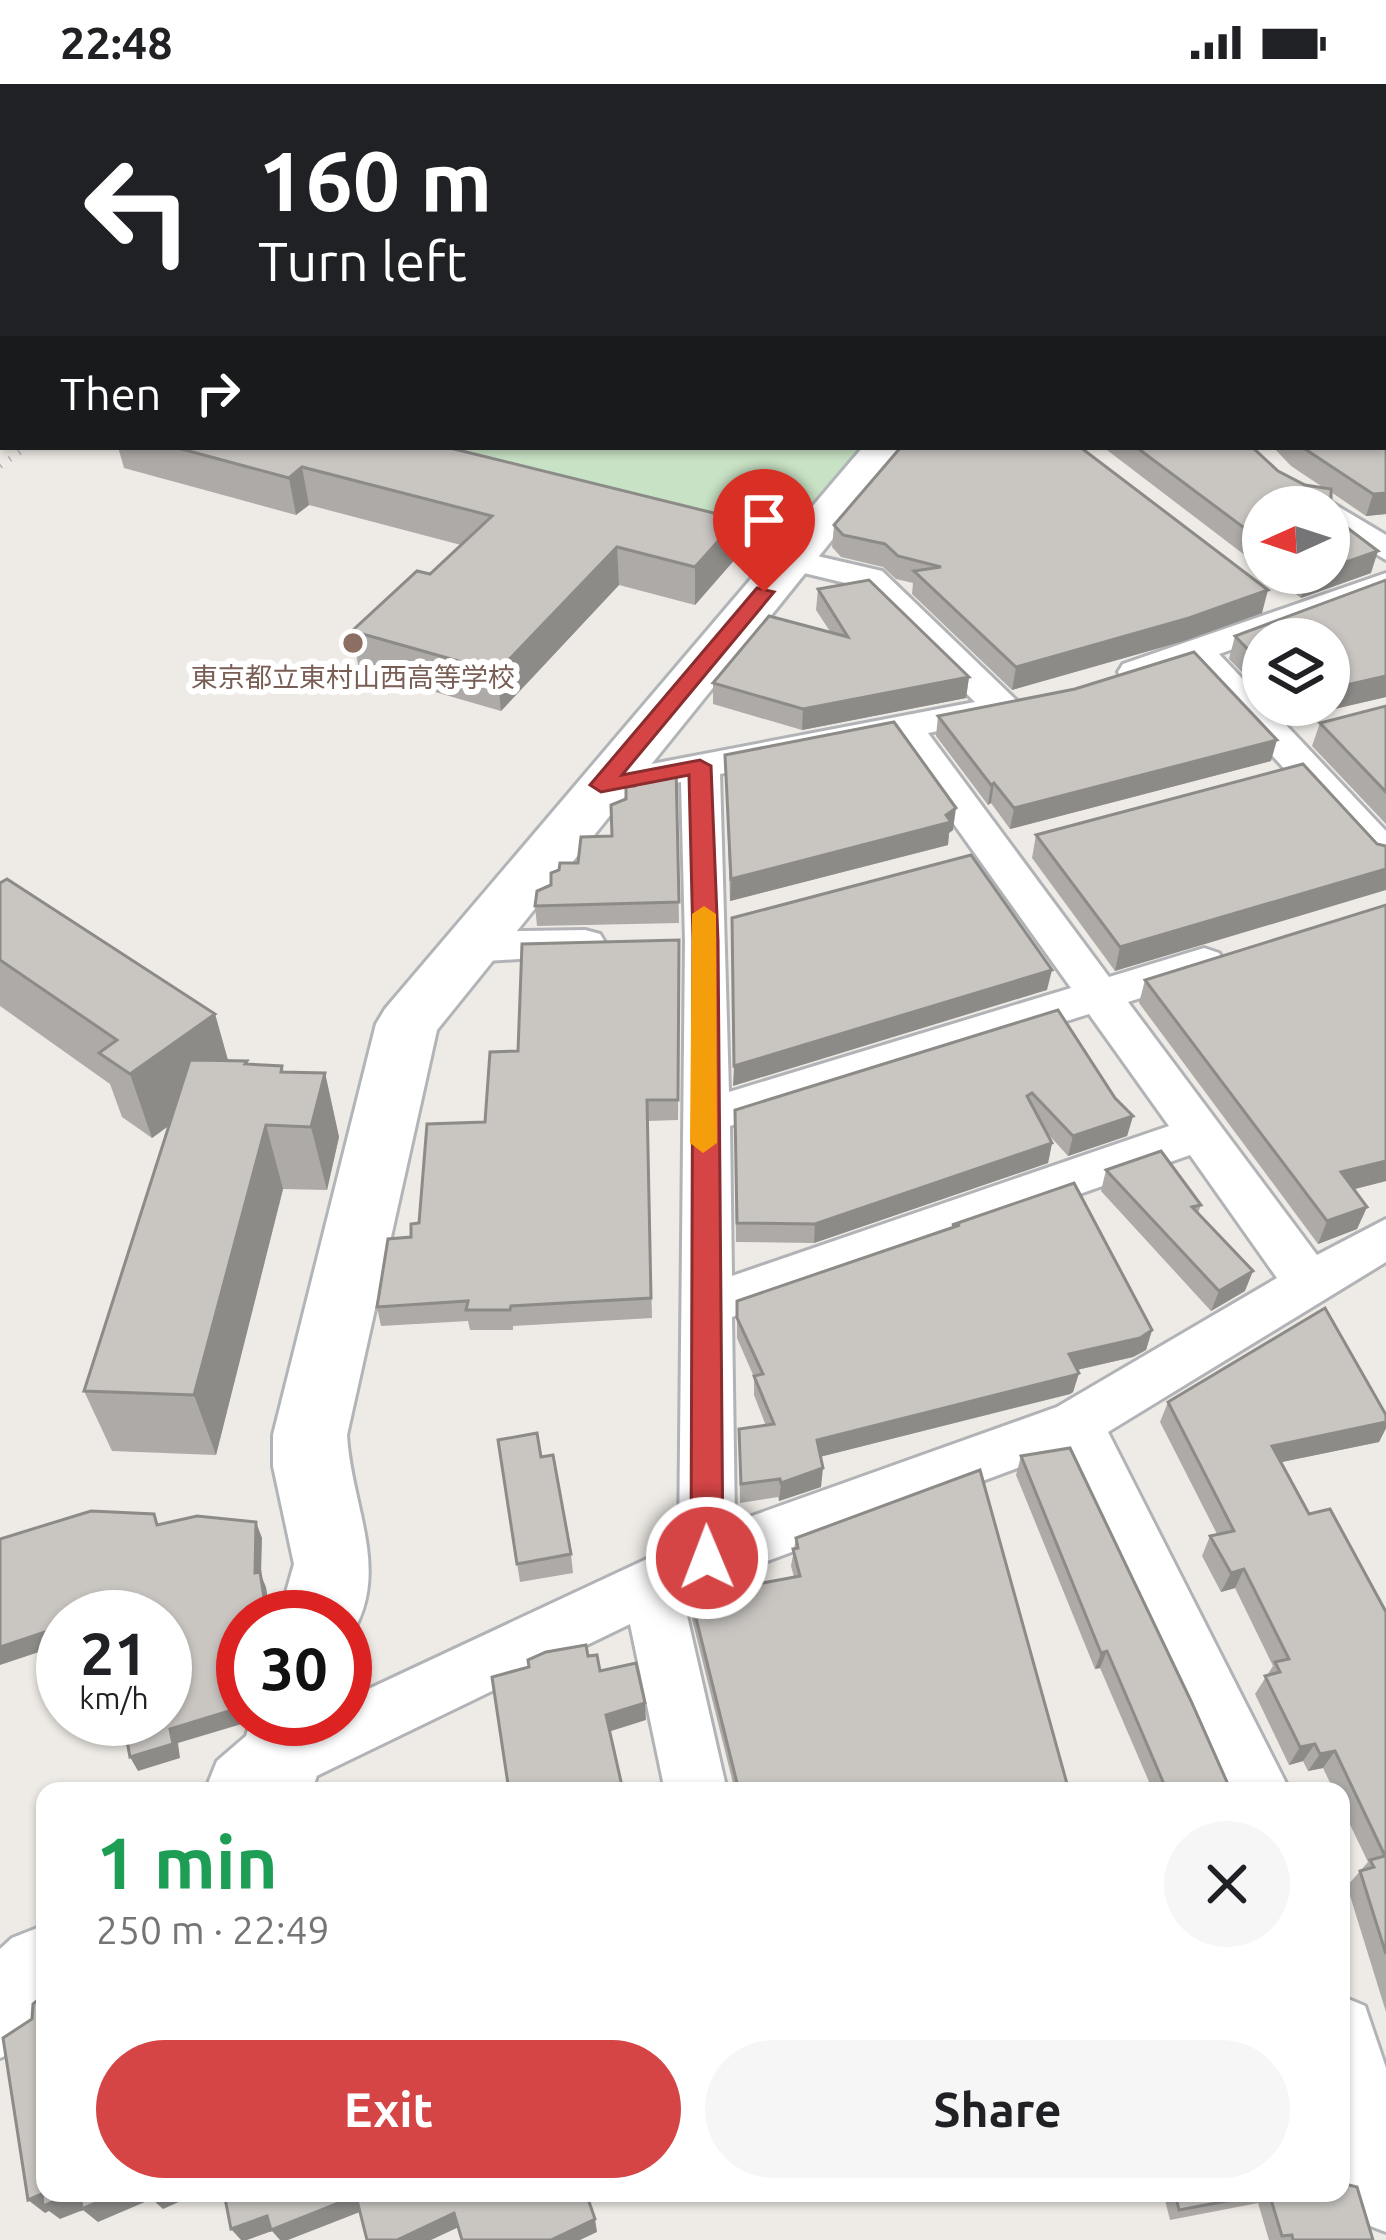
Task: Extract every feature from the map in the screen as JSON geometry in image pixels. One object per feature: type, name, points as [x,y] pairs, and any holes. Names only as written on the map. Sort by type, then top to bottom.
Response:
[{"type":"street","points":[[327,1590],[333,1564],[311,1466],[310,1436],[317,1390],[407,1024],[883,450]]},
{"type":"street","points":[[1350,525],[1386,550]]},
{"type":"street","points":[[601,785],[1021,704],[870,578],[791,560]]},
{"type":"street","points":[[1097,684],[1198,653],[1386,583]]},
{"type":"street","points":[[1266,594],[1294,615]]},
{"type":"street","points":[[1198,653],[1386,855]]},
{"type":"street","points":[[904,727],[1309,1283]]},
{"type":"street","points":[[1260,779],[1322,728]]},
{"type":"street","points":[[700,766],[690,933],[703,1117],[707,1558]]},
{"type":"street","points":[[949,861],[1037,837]]},
{"type":"street","points":[[470,946],[690,933]]},
{"type":"street","points":[[703,1117],[1254,947]]},
{"type":"street","points":[[704,1306],[1200,1132]]},
{"type":"street","points":[[275,1757],[707,1558],[1076,1423],[1386,1238]]},
{"type":"street","points":[[1076,1423],[1255,1782]]},
{"type":"street","points":[[651,1585],[694,1782]]},
{"type":"street","points":[[0,2011],[36,1979]]},
{"type":"street","points":[[1350,2063],[1386,2196]]},
{"type":"green space","points":[[426,450],[867,450],[789,542]]},
{"type":"building","points":[[185,450],[458,450],[738,519],[695,567],[617,547],[497,672],[352,631],[417,571],[430,574],[492,516],[302,467],[289,478]]},
{"type":"building","points":[[898,450],[1084,450],[1242,570],[1242,594],[1257,594],[1016,667],[914,571],[941,567],[898,556],[885,544],[843,535],[834,525]]},
{"type":"building","points":[[1140,450],[1255,450],[1278,471],[1312,486],[1242,486],[1242,526]]},
{"type":"building","points":[[1307,450],[1386,450],[1386,493],[1373,494]]},
{"type":"building","points":[[1350,530],[1378,551],[1350,561]]},
{"type":"building","points":[[869,580],[969,677],[803,709],[713,683],[769,616],[848,637],[818,589]]},
{"type":"building","points":[[1386,580],[1386,676],[1350,684],[1350,618],[1284,618]]},
{"type":"building","points":[[1194,652],[1242,703],[1242,726],[1264,726],[1277,740],[1014,808],[938,716],[1075,689]]},
{"type":"building","points":[[1386,706],[1386,792],[1323,726],[1350,726],[1350,715]]},
{"type":"building","points":[[894,722],[956,808],[946,815],[951,822],[731,879],[725,755]]},
{"type":"building","points":[[1303,764],[1377,844],[1386,846],[1386,869],[1120,947],[1036,835]]},
{"type":"building","points":[[676,766],[679,902],[535,906],[537,891],[551,885],[551,873],[559,870],[560,863],[578,863],[581,837],[612,836],[611,805],[626,799],[626,787],[635,786],[635,774]]},
{"type":"building","points":[[971,855],[1052,970],[734,1066],[732,918]]},
{"type":"building","points":[[7,879],[215,1014],[130,1074],[99,1053],[117,1040],[0,960],[0,883]]},
{"type":"building","points":[[1386,905],[1386,1161],[1341,1172],[1367,1207],[1327,1221],[1145,980]]},
{"type":"building","points":[[679,940],[678,1100],[647,1100],[651,1298],[511,1306],[510,1310],[466,1310],[468,1301],[377,1307],[388,1239],[411,1237],[411,1224],[419,1223],[427,1124],[485,1122],[490,1052],[518,1051],[522,944]]},
{"type":"building","points":[[1058,1010],[1115,1098],[1133,1116],[1073,1136],[1032,1093],[1027,1096],[1052,1143],[815,1224],[737,1223],[735,1110]]},
{"type":"building","points":[[190,1060],[247,1061],[245,1064],[282,1066],[281,1072],[325,1073],[311,1127],[266,1125],[194,1395],[84,1391]]},
{"type":"building","points":[[1161,1151],[1201,1205],[1192,1207],[1253,1271],[1219,1291],[1106,1170]]},
{"type":"building","points":[[1074,1183],[1152,1330],[1140,1338],[1069,1354],[1079,1373],[1075,1375],[817,1440],[823,1468],[781,1483],[780,1479],[741,1484],[739,1429],[774,1424],[754,1376],[763,1374],[737,1318],[737,1301]]},
{"type":"building","points":[[1325,1308],[1386,1415],[1386,1422],[1272,1446],[1309,1514],[1330,1509],[1386,1612],[1386,1954],[1360,1871],[1374,1867],[1370,1860],[1385,1856],[1335,1751],[1320,1754],[1315,1744],[1300,1747],[1265,1676],[1280,1672],[1275,1662],[1289,1659],[1244,1569],[1231,1573],[1210,1536],[1234,1531],[1168,1402]]},
{"type":"building","points":[[537,1433],[541,1457],[553,1455],[571,1554],[517,1564],[498,1440]]},
{"type":"building","points":[[1070,1448],[1227,1782],[1163,1782],[1107,1651],[1101,1653],[1021,1456]]},
{"type":"building","points":[[980,1470],[1067,1782],[737,1782],[692,1602],[721,1597],[720,1591],[800,1576],[793,1549],[798,1548],[796,1538]]},
{"type":"building","points":[[91,1511],[154,1514],[157,1525],[197,1516],[256,1522],[255,1573],[260,1572],[263,1590],[216,1590],[216,1715],[192,1722],[192,1590],[36,1590],[36,1635],[0,1647],[0,1539]]},
{"type":"building","points":[[586,1645],[588,1656],[597,1655],[600,1671],[636,1663],[645,1703],[606,1715],[621,1782],[508,1782],[492,1677],[529,1667],[528,1660]]},
{"type":"building","points":[[128,1746],[166,1746],[130,1757]]},
{"type":"building","points":[[36,2002],[36,2197],[28,2200],[3,2038],[32,2019]]},
{"type":"building","points":[[1350,2185],[1357,2187],[1373,2240],[1293,2240],[1292,2235],[1282,2236],[1272,2202],[1350,2202]]},
{"type":"building","points":[[226,2202],[341,2202],[271,2230],[267,2216],[231,2229]]},
{"type":"building","points":[[358,2202],[589,2202],[595,2219],[551,2240],[462,2240],[454,2213],[397,2240],[367,2240]]},
{"type":"building","points":[[1177,2202],[1221,2202],[1179,2210]]},
{"type":"railway","points":[[0,466],[23,450]]},
{"type":"slow traffic","points":[[703,1143],[704,914]]},
{"type":"place","name":"東京都立東村山西高等学校","points":[[353,643]]},
{"type":"route","points":[[707,1558],[706,941],[700,766],[601,785],[764,592]]}]
